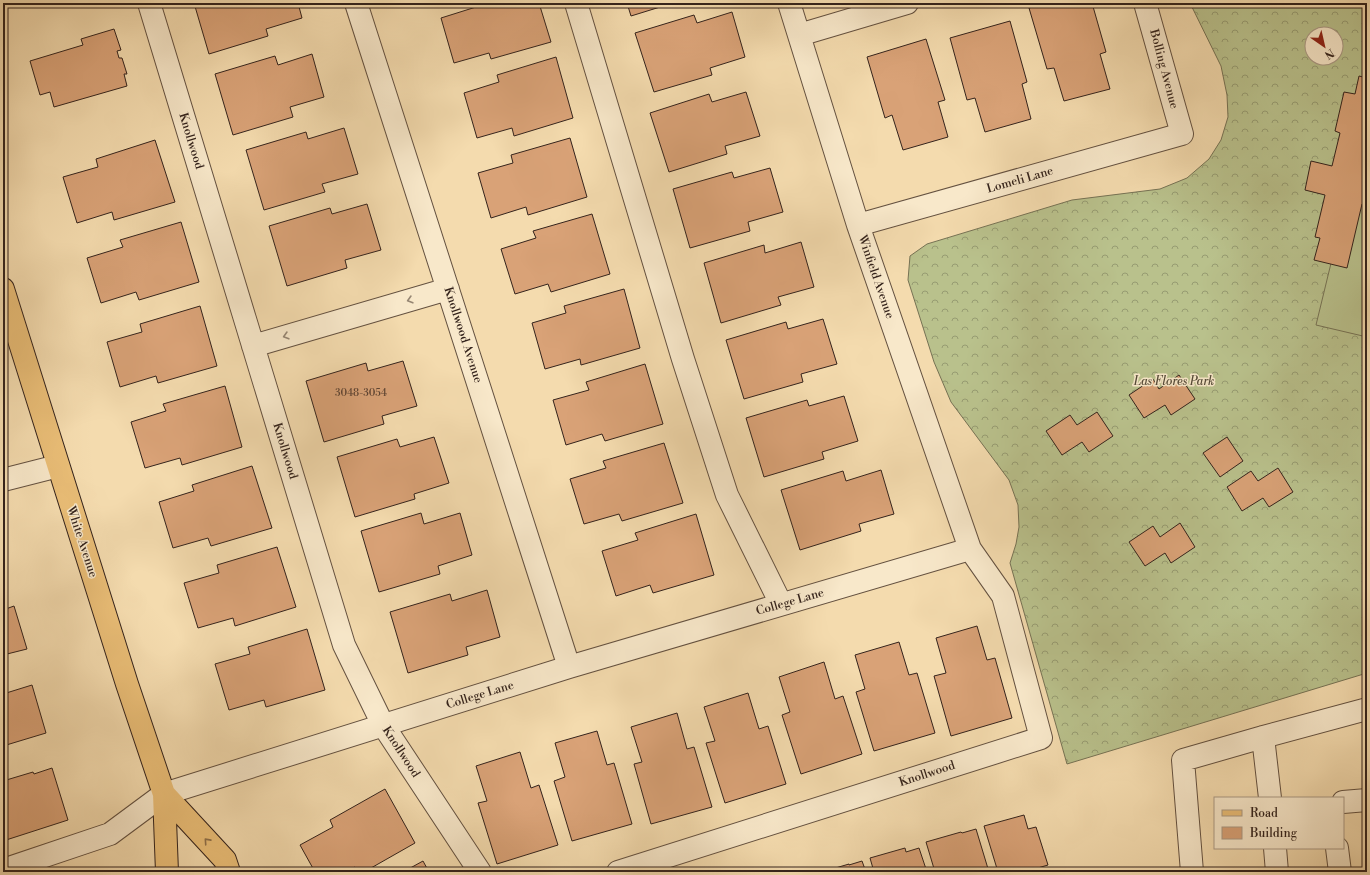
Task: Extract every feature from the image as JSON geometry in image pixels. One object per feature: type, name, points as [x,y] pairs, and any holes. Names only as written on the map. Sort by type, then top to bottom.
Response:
[{"type":"main road","name":"White Avenue","points":[[3,289],[127,684],[164,794],[167,872]]},
{"type":"main road","name":"White Avenue","points":[[164,794],[225,860],[229,872]]},
{"type":"street","name":"Knollwood","points":[[149,3],[344,645],[383,725],[480,872]]},
{"type":"street","name":"Knollwood Avenue","points":[[356,3],[569,667]]},
{"type":"street","points":[[576,3],[683,359],[727,495],[781,604]]},
{"type":"street","name":"Winfield Avenue","points":[[789,3],[858,225],[970,548]]},
{"type":"street","points":[[799,35],[907,3]]},
{"type":"street","name":"Bolling Avenue","points":[[1146,3],[1182,134]]},
{"type":"street","name":"Lomeli Lane","points":[[858,225],[1182,134]]},
{"type":"street","points":[[253,346],[448,289]]},
{"type":"street","points":[[3,480],[58,466]]},
{"type":"street","name":"Knollwood","points":[[618,872],[1041,738],[1003,596],[970,548]]},
{"type":"street","name":"College Lane","points":[[3,870],[110,834],[164,794],[569,667],[970,548]]},
{"type":"street","points":[[1192,872],[1183,760],[1367,709]]},
{"type":"street","points":[[1263,737],[1270,797]]},
{"type":"street","points":[[1344,802],[1367,800]]},
{"type":"street","points":[[1275,849],[1277,872]]},
{"type":"street","points":[[1337,849],[1340,872]]},
{"type":"green space","name":"Las Flores Park","points":[[1190,3],[1367,3],[1367,673],[1067,764],[1010,563],[1016,544],[1019,527],[1018,505],[1009,480],[951,402],[934,362],[908,280],[910,256],[927,244],[1072,200],[1160,189],[1187,178],[1209,159],[1221,140],[1228,117],[1227,95],[1221,66]]},
{"type":"green space","points":[[1367,115],[1367,337],[1316,325]]},
{"type":"building","points":[[194,3],[298,3],[302,18],[266,29],[268,36],[209,54]]},
{"type":"building","points":[[474,3],[539,3],[551,42],[491,59],[489,53],[454,63],[441,18],[476,7]]},
{"type":"building","points":[[627,3],[673,3],[631,16]]},
{"type":"building","points":[[1047,3],[1092,3],[1106,52],[1100,54],[1110,89],[1064,101],[1054,68],[1047,69],[1029,8]]},
{"type":"building","points":[[732,12],[745,57],[710,68],[712,75],[654,92],[635,33],[694,15],[697,23]]},
{"type":"building","points":[[1010,21],[1027,82],[1022,84],[1031,119],[985,132],[975,98],[967,100],[950,38]]},
{"type":"building","points":[[114,29],[121,50],[117,51],[119,58],[122,58],[127,74],[124,74],[127,86],[54,107],[50,92],[40,95],[30,61],[83,45],[81,39]]},
{"type":"building","points":[[926,39],[945,100],[938,102],[948,137],[903,150],[892,115],[885,118],[867,57]]},
{"type":"building","points":[[312,54],[324,97],[290,107],[293,117],[233,135],[215,74],[275,56],[278,65]]},
{"type":"building","points":[[556,57],[573,118],[514,136],[512,128],[477,138],[464,93],[499,82],[497,75]]},
{"type":"building","points":[[1359,76],[1367,78],[1367,205],[1362,204],[1347,268],[1314,260],[1320,238],[1315,237],[1325,195],[1305,190],[1311,161],[1332,166],[1340,133],[1335,131],[1344,92],[1355,94]]},
{"type":"building","points":[[746,92],[760,136],[725,146],[727,154],[669,172],[650,113],[709,94],[712,102]]},
{"type":"building","points":[[344,128],[358,174],[322,184],[325,192],[264,210],[246,150],[306,132],[308,139]]},
{"type":"building","points":[[570,138],[587,197],[528,215],[526,207],[491,218],[478,173],[513,163],[511,155]]},
{"type":"building","points":[[155,140],[175,202],[114,220],[112,212],[77,223],[63,177],[98,167],[96,159]]},
{"type":"building","points":[[770,168],[783,212],[748,222],[750,231],[690,248],[673,189],[732,172],[734,178]]},
{"type":"building","points":[[367,204],[381,250],[345,260],[347,268],[287,286],[269,226],[330,208],[332,214]]},
{"type":"building","points":[[592,214],[610,274],[551,292],[548,284],[515,294],[501,249],[536,238],[533,231]]},
{"type":"building","points":[[181,222],[199,282],[139,300],[136,292],[101,303],[87,258],[123,247],[120,240]]},
{"type":"building","points":[[801,242],[814,287],[778,297],[781,305],[721,323],[704,263],[764,245],[765,253]]},
{"type":"building","points":[[624,289],[640,348],[581,365],[580,359],[545,369],[532,323],[566,313],[564,306]]},
{"type":"building","points":[[200,306],[217,366],[158,383],[156,376],[120,387],[107,342],[142,332],[140,324]]},
{"type":"building","points":[[823,319],[837,364],[801,374],[803,382],[744,399],[726,340],[786,322],[788,329]]},
{"type":"building","points":[[403,361],[417,406],[382,416],[384,424],[324,442],[306,381],[366,363],[368,371]]},
{"type":"building","points":[[645,364],[663,424],[605,441],[602,434],[566,445],[553,400],[589,390],[586,382]]},
{"type":"building","points":[[1179,375],[1195,399],[1171,415],[1165,405],[1144,418],[1129,395],[1153,379],[1159,389]]},
{"type":"building","points":[[225,386],[242,447],[182,465],[180,458],[145,468],[131,422],[166,411],[163,404]]},
{"type":"building","points":[[844,396],[858,441],[822,452],[824,459],[764,477],[746,418],[807,400],[809,406]]},
{"type":"building","points":[[1097,412],[1113,436],[1089,452],[1082,442],[1062,455],[1046,431],[1070,415],[1077,425]]},
{"type":"building","points":[[434,437],[449,483],[414,494],[415,499],[355,517],[337,457],[397,439],[400,447]]},
{"type":"building","points":[[1227,437],[1243,461],[1220,477],[1203,453]]},
{"type":"building","points":[[664,443],[683,503],[622,521],[619,514],[584,524],[570,479],[606,468],[603,461]]},
{"type":"building","points":[[252,466],[272,528],[211,546],[208,538],[173,548],[159,502],[194,491],[192,485]]},
{"type":"building","points":[[1278,468],[1293,492],[1269,507],[1263,498],[1242,511],[1227,487],[1251,471],[1258,481]]},
{"type":"building","points":[[881,470],[894,514],[859,524],[861,531],[800,550],[781,490],[843,471],[846,481]]},
{"type":"building","points":[[421,513],[424,524],[460,513],[472,555],[438,566],[440,574],[379,592],[361,531]]},
{"type":"building","points":[[696,514],[714,575],[653,593],[650,585],[616,596],[602,551],[638,540],[635,533]]},
{"type":"building","points":[[1180,523],[1195,547],[1171,563],[1165,553],[1145,566],[1129,542],[1153,526],[1160,537]]},
{"type":"building","points":[[277,547],[296,607],[235,626],[233,618],[198,628],[184,583],[219,573],[217,565]]},
{"type":"building","points":[[487,590],[500,637],[466,647],[468,655],[408,673],[390,612],[450,594],[452,601]]},
{"type":"building","points":[[14,606],[27,649],[3,655],[3,610]]},
{"type":"building","points":[[977,626],[987,660],[995,658],[1012,718],[951,736],[934,676],[946,673],[936,638]]},
{"type":"building","points":[[307,629],[325,690],[266,707],[264,700],[229,710],[215,664],[250,654],[248,647]]},
{"type":"building","points":[[899,642],[909,675],[917,673],[935,733],[874,751],[856,692],[865,689],[855,655]]},
{"type":"building","points":[[824,662],[835,699],[843,696],[862,754],[801,774],[782,715],[790,712],[779,677]]},
{"type":"building","points":[[32,685],[46,733],[3,746],[3,694]]},
{"type":"building","points":[[748,693],[759,729],[768,726],[786,784],[725,803],[706,743],[715,741],[704,707]]},
{"type":"building","points":[[677,713],[687,749],[694,747],[712,807],[651,824],[634,764],[642,762],[631,727]]},
{"type":"building","points":[[597,731],[607,765],[614,763],[632,824],[572,841],[554,781],[565,777],[555,743]]},
{"type":"building","points":[[520,752],[531,788],[539,785],[558,845],[497,864],[478,803],[487,801],[476,766]]},
{"type":"building","points":[[52,768],[68,820],[3,841],[3,781]]},
{"type":"building","points":[[385,789],[415,843],[364,872],[357,872],[355,867],[346,872],[315,872],[300,845],[333,827],[330,820]]},
{"type":"building","points":[[1024,815],[1028,829],[1036,827],[1048,865],[1024,872],[998,872],[984,826]]},
{"type":"building","points":[[976,829],[989,872],[935,872],[926,842]]},
{"type":"building","points":[[905,848],[906,852],[919,848],[927,872],[874,872],[870,858]]},
{"type":"building","points":[[423,861],[429,872],[403,872]]},
{"type":"building","points":[[862,861],[866,872],[822,872],[849,864]]}]
